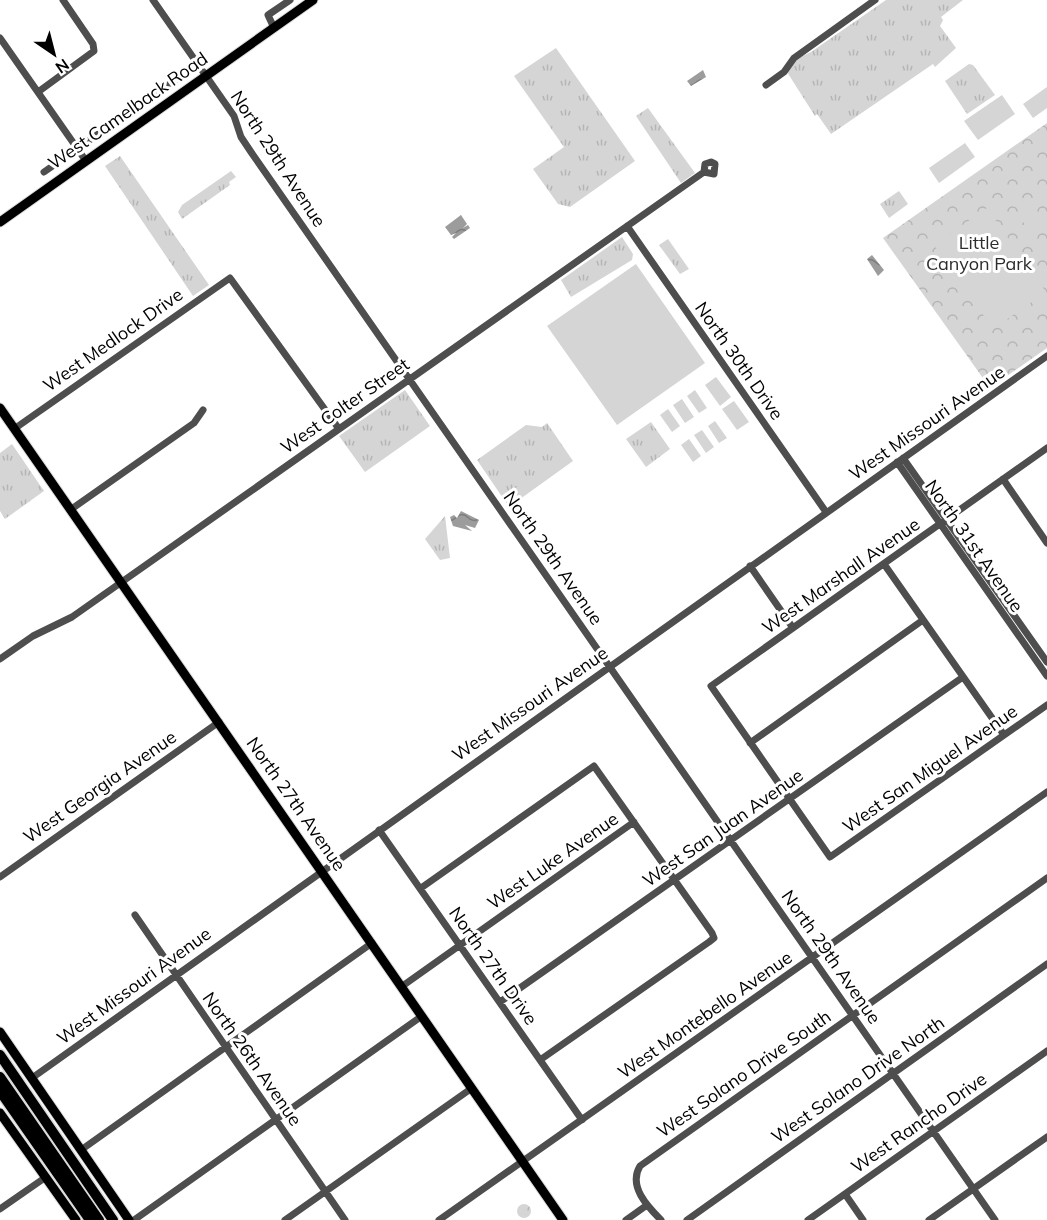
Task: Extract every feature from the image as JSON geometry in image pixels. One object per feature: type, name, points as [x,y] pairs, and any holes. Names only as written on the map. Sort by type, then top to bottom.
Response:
[{"type":"highway","points":[[0,1055],[113,1220]]},
{"type":"highway","points":[[0,1068],[105,1220]]},
{"type":"highway","points":[[0,1077],[99,1220]]},
{"type":"highway","points":[[0,1091],[90,1220]]},
{"type":"main road","name":"West Camelback Road","points":[[0,222],[313,0]]},
{"type":"main road","name":"North 27th Avenue","points":[[0,408],[563,1220]]},
{"type":"main road","points":[[0,1032],[132,1220]]},
{"type":"main road","points":[[0,1113],[76,1220]]},
{"type":"street","points":[[38,92],[94,51],[93,44],[63,0]]},
{"type":"street","name":"North 29th Avenue","points":[[153,0],[234,116],[241,137],[251,152],[995,1220]]},
{"type":"street","points":[[274,28],[268,15],[290,0]]},
{"type":"street","points":[[766,85],[787,69],[794,58],[875,0]]},
{"type":"street","points":[[0,38],[86,161]]},
{"type":"street","name":"West Camelback Road","points":[[44,172],[188,71]]},
{"type":"street","name":"West Colter Street","points":[[0,659],[33,636],[72,617],[122,583],[704,172]]},
{"type":"street","name":"North 30th Drive","points":[[627,226],[826,512]]},
{"type":"street","name":"West Medlock Drive","points":[[14,429],[230,278],[339,429]]},
{"type":"street","name":"West Missouri Avenue","points":[[32,1078],[1047,356]]},
{"type":"street","points":[[70,510],[194,423],[203,410]]},
{"type":"street","name":"West Marshall Avenue","points":[[750,743],[711,686],[1047,448]]},
{"type":"street","name":"North 31st Avenue","points":[[900,460],[1007,611],[1047,662]]},
{"type":"street","points":[[1003,479],[1047,543]]},
{"type":"street","points":[[884,564],[1004,735]]},
{"type":"street","points":[[750,566],[793,628]]},
{"type":"street","name":"North 31st Avenue","points":[[1007,611],[1047,676]]},
{"type":"street","points":[[788,799],[750,743],[923,620]]},
{"type":"street","name":"West San Juan Avenue","points":[[500,1002],[963,678]]},
{"type":"street","name":"West San Miguel Avenue","points":[[788,799],[830,857],[1047,705]]},
{"type":"street","name":"West Georgia Avenue","points":[[0,877],[219,722]]},
{"type":"street","points":[[420,888],[594,766],[675,880],[714,938],[540,1060]]},
{"type":"street","name":"West Montebello Avenue","points":[[439,1220],[1047,792]]},
{"type":"street","name":"West Luke Avenue","points":[[401,987],[634,822]]},
{"type":"street","name":"North 27th Drive","points":[[379,830],[582,1120]]},
{"type":"street","name":"West Solano Drive South","points":[[647,1205],[636,1187],[637,1172],[655,1156],[1047,878]]},
{"type":"street","name":"North 26th Avenue","points":[[135,915],[345,1220]]},
{"type":"street","points":[[81,1150],[372,943]]},
{"type":"street","name":"West Solano Drive North","points":[[687,1220],[1047,964]]},
{"type":"street","points":[[132,1220],[422,1016]]},
{"type":"street","name":"West Rancho Drive","points":[[807,1220],[1047,1051]]},
{"type":"street","points":[[285,1220],[472,1088]]},
{"type":"street","points":[[929,1220],[1047,1137]]},
{"type":"street","points":[[0,1209],[45,1177]]},
{"type":"street","points":[[844,1194],[863,1220]]},
{"type":"street","points":[[626,1220],[647,1205],[661,1220]]},
{"type":"green space","points":[[886,0],[963,0],[941,17],[943,20],[940,26],[956,48],[935,67],[933,64],[831,134],[817,114],[815,116],[787,72],[794,60],[811,52]]},
{"type":"green space","points":[[556,48],[635,161],[570,207],[558,204],[533,169],[564,147],[514,76]]},
{"type":"green space","points":[[969,64],[973,65],[995,95],[967,114],[945,81]]},
{"type":"green space","points":[[1047,87],[1047,108],[1033,118],[1023,104]]},
{"type":"green space","points":[[1002,95],[1015,114],[978,140],[964,121]]},
{"type":"green space","points":[[648,108],[695,173],[681,183],[636,116]]},
{"type":"green space","name":"Little Canyon Park","points":[[1047,123],[1047,348],[990,388],[883,238]]},
{"type":"green space","points":[[965,143],[975,157],[939,183],[929,168]]},
{"type":"green space","points":[[120,156],[209,285],[193,296],[105,166]]},
{"type":"green space","points":[[231,171],[236,177],[229,182],[230,185],[182,219],[178,212],[182,205]]},
{"type":"green space","points":[[1013,187],[1022,201],[1014,207],[1004,193]]},
{"type":"green space","points":[[899,191],[908,204],[889,218],[880,204]]},
{"type":"green space","points":[[987,208],[1046,292],[993,329],[934,245]]},
{"type":"green space","points":[[1029,208],[1042,225],[1031,233],[1018,215]]},
{"type":"green space","points":[[622,237],[633,254],[632,260],[571,297],[561,280]]},
{"type":"green space","points":[[668,239],[689,269],[680,274],[659,245]]},
{"type":"green space","points":[[636,264],[705,363],[617,425],[547,326]]},
{"type":"green space","points":[[716,377],[731,397],[720,406],[705,385]]},
{"type":"green space","points":[[405,390],[430,426],[365,472],[339,436]]},
{"type":"green space","points":[[695,390],[707,408],[699,413],[687,396]]},
{"type":"green space","points":[[682,399],[694,417],[685,423],[673,405]]},
{"type":"green space","points":[[734,401],[749,422],[737,430],[722,409]]},
{"type":"green space","points":[[668,409],[680,426],[672,432],[660,415]]},
{"type":"green space","points":[[715,421],[727,438],[719,443],[708,426]]},
{"type":"green space","points":[[651,422],[670,449],[646,467],[626,439]]},
{"type":"green space","points":[[547,423],[573,461],[509,507],[477,460],[526,425],[542,427]]},
{"type":"green space","points":[[702,430],[714,447],[706,453],[694,435]]},
{"type":"green space","points":[[689,439],[701,456],[693,462],[681,445]]},
{"type":"green space","points":[[12,444],[44,491],[5,519],[0,511],[0,453]]},
{"type":"green space","points":[[445,516],[450,558],[440,560],[425,539]]},
{"type":"green space","points":[[524,1204],[529,1206],[531,1211],[529,1216],[524,1218],[519,1216],[517,1211],[519,1206]]},
{"type":"water","points":[[703,70],[706,77],[691,86],[687,81]]},
{"type":"water","points":[[461,215],[467,224],[463,228],[468,225],[470,228],[454,239],[452,237],[456,233],[451,235],[445,227]]},
{"type":"water","points":[[872,255],[884,270],[878,276],[867,259]]},
{"type":"water","points":[[461,511],[479,520],[475,528],[465,525],[472,531],[453,526],[450,517],[454,515],[457,518]]}]
